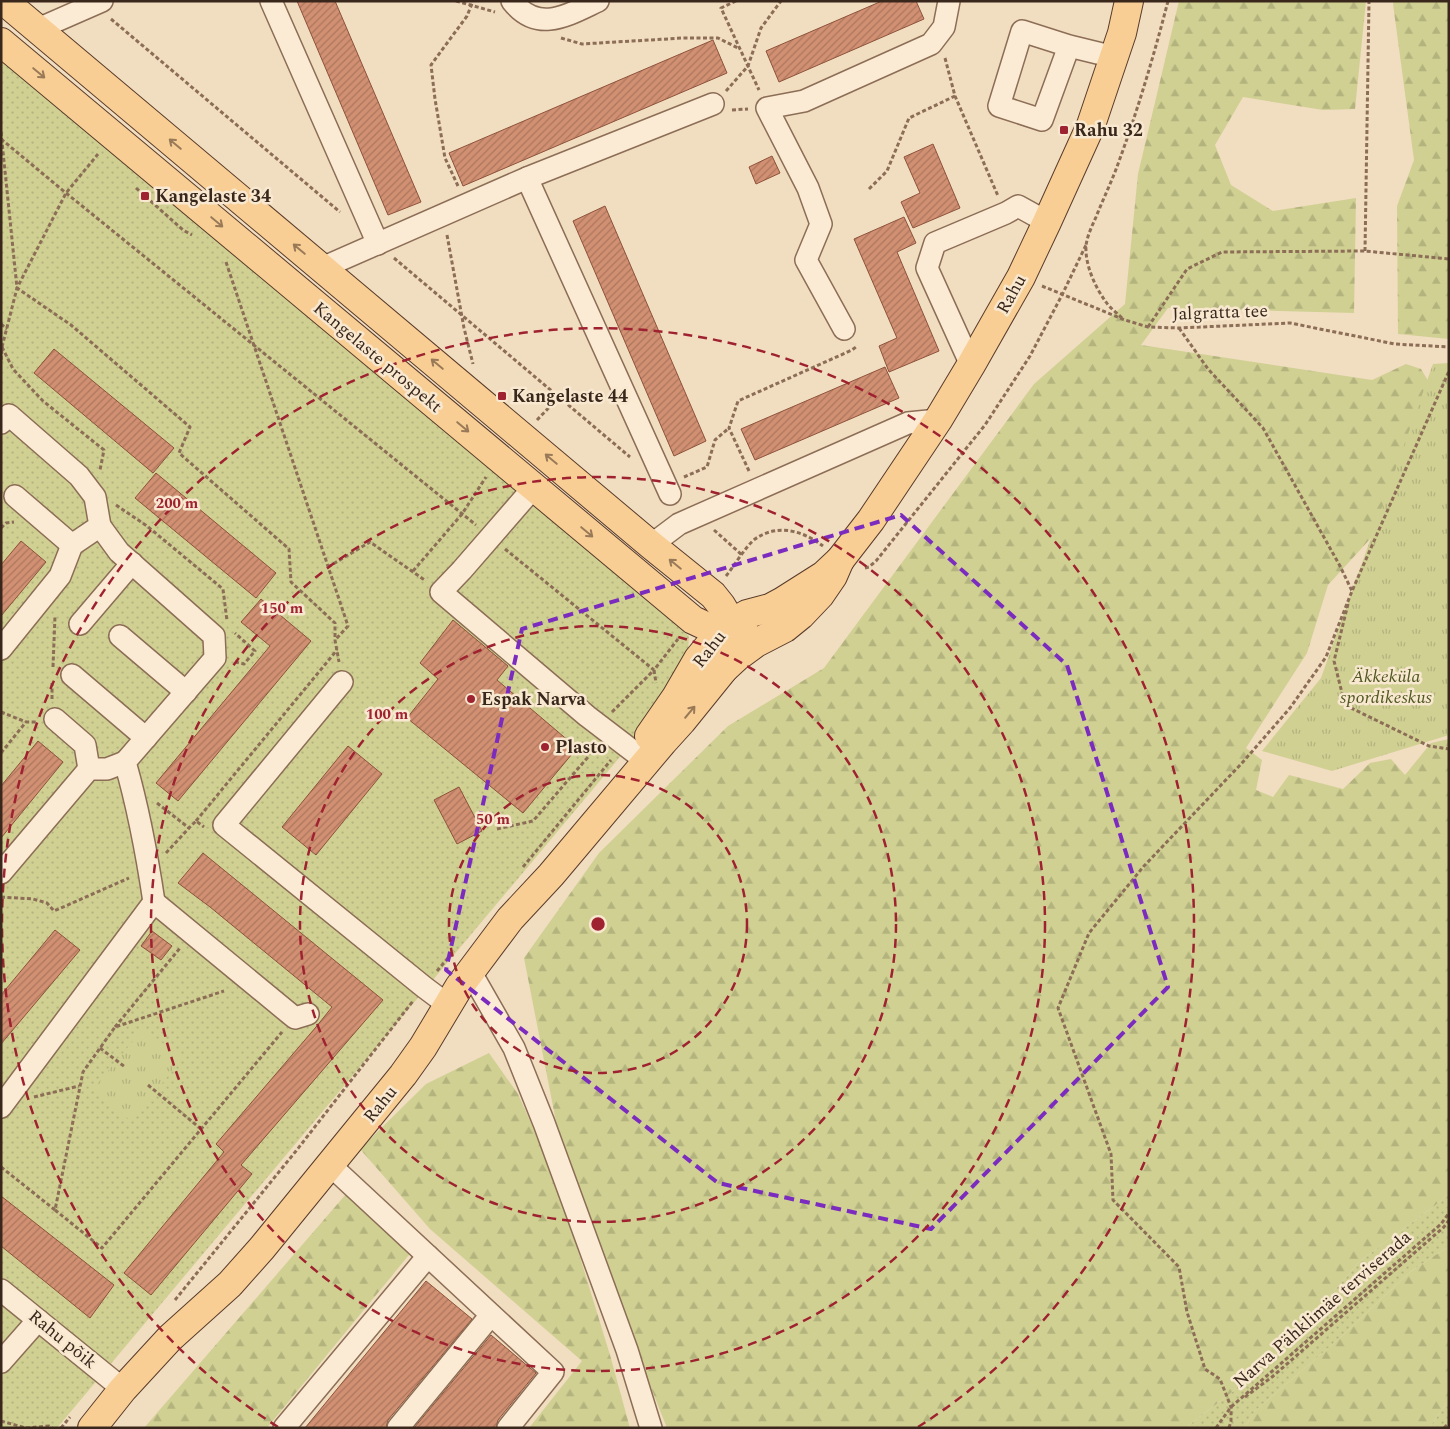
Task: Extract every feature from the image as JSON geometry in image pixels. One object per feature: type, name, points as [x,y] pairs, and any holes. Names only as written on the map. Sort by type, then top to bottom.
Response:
[{"type":"main road","name":"Kangelaste prospekt","points":[[4,1],[651,545],[713,594]]},
{"type":"main road","name":"Rahu","points":[[646,762],[645,745],[650,735],[676,697],[698,659],[727,630],[747,614],[770,608],[783,601],[824,575],[840,560],[870,520],[938,420],[1021,277],[1048,222],[1091,125],[1122,33],[1129,1]]},
{"type":"main road","name":"Kangelaste prospekt","points":[[1,42],[693,620],[707,627],[762,637],[770,635]]},
{"type":"main road","name":"Rahu","points":[[82,1421],[123,1389],[170,1338],[230,1284],[262,1248],[403,1075],[423,1047],[448,1005],[462,961],[510,919],[551,875],[724,669],[747,649],[785,628],[801,615],[820,595],[833,576],[840,560]]},
{"type":"main road","points":[[713,594],[730,600],[754,600],[778,598],[796,592]]},
{"type":"main road","points":[[713,594],[726,615],[727,630],[732,644],[731,655],[724,669]]},
{"type":"main road","points":[[693,620],[699,638],[698,659]]},
{"type":"street","points":[[38,29],[69,8],[102,1]]},
{"type":"street","points":[[271,1],[378,244]]},
{"type":"street","points":[[527,12],[556,20],[598,1]]},
{"type":"street","points":[[844,329],[806,260],[821,224],[808,188],[767,108],[804,101],[930,44],[944,27],[949,1]]},
{"type":"street","points":[[1069,46],[1114,57]]},
{"type":"street","points":[[322,268],[527,178],[713,104]]},
{"type":"street","points":[[527,178],[667,489]]},
{"type":"street","points":[[971,365],[927,268],[935,242],[1006,213],[1018,206],[1048,222]]},
{"type":"street","points":[[5,419],[79,476],[95,497],[100,526],[119,552],[214,636],[215,658],[125,762],[107,769],[89,769]]},
{"type":"street","points":[[651,545],[679,524],[908,423],[938,420]]},
{"type":"street","points":[[534,487],[441,592],[599,725],[646,762]]},
{"type":"street","points":[[15,496],[72,545]]},
{"type":"street","points":[[1,649],[60,576],[72,545],[100,526]]},
{"type":"street","points":[[80,624],[132,563]]},
{"type":"street","points":[[120,636],[186,692]]},
{"type":"street","points":[[59,675],[146,738]]},
{"type":"street","points":[[342,682],[224,825],[424,988],[448,1005]]},
{"type":"street","points":[[1,873],[89,769],[85,745],[55,719]]},
{"type":"street","points":[[1,1107],[154,902],[150,870],[125,762]]},
{"type":"street","points":[[154,902],[301,1016]]},
{"type":"street","points":[[462,961],[514,1048],[544,1123],[627,1350],[651,1428]]},
{"type":"street","points":[[330,1165],[553,1372],[508,1428]]},
{"type":"street","points":[[284,1428],[428,1256]]},
{"type":"street","name":"Rahu põik","points":[[1,1290],[123,1389]]},
{"type":"street","points":[[398,1428],[491,1315]]},
{"type":"street","points":[[1,1362],[38,1320]]},
{"type":"path","points":[[456,1],[507,16],[527,12],[554,35],[582,44],[683,38],[718,38],[740,49]]},
{"type":"path","points":[[467,205],[445,158],[431,65],[467,16],[473,1]]},
{"type":"path","points":[[736,1],[721,8],[748,66],[767,108],[727,111],[713,104],[748,66],[761,28],[781,1]]},
{"type":"path","points":[[713,594],[754,540],[765,534],[783,529],[796,531],[812,538],[840,560],[855,568],[863,569],[869,567],[876,561],[985,425],[1030,356],[1086,245],[1135,118],[1168,1]]},
{"type":"path","points":[[1365,251],[1369,1]]},
{"type":"path","points":[[938,34],[955,96],[1006,213]]},
{"type":"path","points":[[869,189],[887,171],[909,118],[955,96]]},
{"type":"path","points":[[1,132],[17,288],[71,325],[190,427],[179,454],[289,549],[290,582],[335,623],[335,640],[342,682]]},
{"type":"path","points":[[2,140],[654,670],[656,683],[654,692]]},
{"type":"path","points":[[93,148],[105,160]]},
{"type":"path","points":[[1,360],[2,346],[17,288],[66,193],[98,154]]},
{"type":"path","points":[[132,184],[183,230],[199,238]]},
{"type":"path","points":[[443,215],[464,328],[474,366]]},
{"type":"path","points":[[1086,245],[1091,274],[1100,293],[1107,304],[1125,320]]},
{"type":"path","points":[[1148,327],[1187,270],[1222,252],[1365,251],[1449,259]]},
{"type":"path","points":[[226,260],[348,626],[335,640]]},
{"type":"path","name":"Jalgratta tee","points":[[1021,277],[1125,320],[1148,327],[1179,328],[1290,324],[1396,344],[1449,347]]},
{"type":"path","points":[[1,324],[7,329]]},
{"type":"path","points":[[1179,328],[1208,369],[1263,428],[1352,591],[1334,661],[1345,704],[1429,746],[1449,749]]},
{"type":"path","points":[[667,489],[707,467],[715,440],[729,428],[738,401],[852,350],[865,338],[844,329]]},
{"type":"path","points":[[2,346],[13,369],[43,401],[104,450],[100,473]]},
{"type":"path","points":[[1229,1428],[1231,1407],[1220,1378],[1205,1369],[1187,1312],[1180,1267],[1113,1200],[1112,1154],[1058,1008],[1089,933],[1144,866],[1242,763],[1290,708],[1326,657],[1352,591],[1449,371]]},
{"type":"path","points":[[522,435],[559,397]]},
{"type":"path","points":[[729,428],[757,490]]},
{"type":"path","points":[[413,571],[462,514],[485,478],[500,459]]},
{"type":"path","points":[[95,497],[114,503],[147,526],[223,589],[228,623],[214,636]]},
{"type":"path","points":[[698,516],[742,554]]},
{"type":"path","points":[[1,528],[6,523],[19,522]]},
{"type":"path","points":[[328,567],[370,542],[441,592]]},
{"type":"path","points":[[48,590],[56,612],[59,675],[51,710],[55,719]]},
{"type":"path","points":[[497,829],[533,821],[588,757],[599,725],[654,670],[693,620]]},
{"type":"path","points":[[164,856],[196,821],[337,650]]},
{"type":"path","points":[[1,712],[26,722]]},
{"type":"path","points":[[522,868],[624,744]]},
{"type":"path","points":[[132,787],[146,794],[189,828]]},
{"type":"path","points":[[196,821],[212,834],[224,825]]},
{"type":"path","points":[[1,897],[33,899],[47,903],[54,911],[137,874]]},
{"type":"path","points":[[173,1303],[424,988],[462,961]]},
{"type":"path","points":[[55,1210],[83,1072],[115,1027],[224,991]]},
{"type":"path","points":[[1,1167],[102,1248],[201,1129],[301,1016]]},
{"type":"path","points":[[100,1048],[126,1067]]},
{"type":"path","points":[[148,1085],[201,1129]]},
{"type":"path","points":[[27,1099],[79,1086]]},
{"type":"path","name":"Narva Pähklimäe terviserada","points":[[1216,1428],[1231,1407],[1441,1224],[1449,1213]]},
{"type":"path","points":[[1231,1407],[1272,1377],[1444,1227],[1449,1220]]},
{"type":"path","points":[[61,1428],[82,1421]]},
{"type":"path","points":[[3,1423],[26,1428],[49,1426],[52,1428]]},
{"type":"path","points":[[1444,1428],[1449,1423]]},
{"type":"highlighted area","points":[[901,515],[1067,665],[1168,987],[931,1229],[718,1183],[446,970],[522,629]]},
{"type":"green space","points":[[1179,1],[1366,1],[1355,109],[1323,110],[1243,97],[1215,145],[1231,185],[1273,211],[1356,198],[1354,313],[1168,308],[1141,345],[1372,380],[1406,364],[1421,369],[1430,384],[1371,538],[1328,585],[1307,653],[1246,748],[1262,760],[1256,790],[1273,797],[1289,775],[1343,789],[1370,763],[1391,759],[1405,775],[1431,743],[1449,739],[1449,1191],[1441,1201],[1360,1261],[1299,1331],[1231,1393],[1185,1428],[667,1428],[630,1335],[559,1137],[524,958],[599,853],[728,726],[824,668],[1034,384],[1125,304],[1138,174]]},
{"type":"green space","points":[[1394,1],[1449,1],[1449,339],[1398,334],[1397,206],[1414,160]]},
{"type":"green space","points":[[1,46],[689,636],[687,667],[656,714],[57,1428],[1,1428]]},
{"type":"green space","name":"Äkkeküla spordikeskus","points":[[1449,363],[1449,735],[1332,771],[1262,751],[1321,678],[1433,364]]},
{"type":"green space","points":[[144,1028],[182,1059],[131,1121],[93,1089]]},
{"type":"green space","points":[[489,1053],[518,1094],[556,1179],[610,1355],[630,1428],[529,1428],[582,1361],[430,1229],[360,1149],[426,1084]]},
{"type":"green space","points":[[1449,1191],[1449,1246],[1410,1272],[1341,1337],[1255,1411],[1244,1428],[1185,1428],[1231,1393],[1299,1331],[1360,1261],[1441,1201]]},
{"type":"green space","points":[[347,1193],[413,1250],[267,1428],[144,1428]]},
{"type":"green space","points":[[1449,1246],[1449,1400],[1429,1428],[1244,1428],[1255,1411],[1341,1337],[1410,1272]]},
{"type":"green space","points":[[1449,1400],[1449,1428],[1429,1428]]},
{"type":"building","points":[[297,1],[335,1],[421,202],[388,215]]},
{"type":"building","points":[[882,1],[916,1],[924,19],[779,82],[766,51]]},
{"type":"building","points":[[713,40],[727,73],[463,186],[449,153]]},
{"type":"building","points":[[933,144],[960,208],[913,228],[901,202],[920,193],[904,157]]},
{"type":"building","points":[[772,156],[780,173],[756,184],[749,167]]},
{"type":"building","points":[[605,206],[706,441],[674,456],[573,221]]},
{"type":"building","points":[[904,217],[916,243],[897,252],[939,351],[889,372],[879,346],[897,338],[854,239]]},
{"type":"building","points":[[54,349],[174,448],[153,473],[34,373]]},
{"type":"building","points":[[885,367],[899,398],[755,460],[741,429]]},
{"type":"building","points":[[156,473],[276,573],[256,598],[135,498]]},
{"type":"building","points":[[21,541],[46,562],[1,616],[1,565]]},
{"type":"building","points":[[261,599],[311,641],[178,801],[156,783],[270,646],[241,622]]},
{"type":"building","name":"Espak Narva","points":[[453,620],[508,666],[497,680],[577,748],[523,813],[407,718],[438,679],[420,663]]},
{"type":"building","points":[[38,741],[63,762],[1,838],[1,786]]},
{"type":"building","points":[[348,746],[382,774],[316,855],[282,827]]},
{"type":"building","points":[[459,787],[482,831],[457,844],[434,800]]},
{"type":"building","points":[[203,853],[383,1000],[241,1165],[252,1174],[151,1295],[124,1273],[224,1152],[216,1144],[332,1007],[178,883]]},
{"type":"building","points":[[55,930],[80,950],[1,1044],[1,995]]},
{"type":"building","points":[[152,931],[172,946],[161,960],[141,946]]},
{"type":"building","points":[[1,1196],[114,1285],[90,1318],[1,1246]]},
{"type":"building","points":[[426,1281],[472,1319],[388,1420],[386,1428],[305,1428]]},
{"type":"building","points":[[491,1335],[536,1373],[498,1420],[496,1428],[414,1428]]},
{"type":"place","name":"Rahu 32","points":[[1064,130]]},
{"type":"place","name":"Kangelaste 34","points":[[145,196]]},
{"type":"place","name":"Kangelaste 44","points":[[502,396]]},
{"type":"place","name":"Espak Narva","points":[[471,699]]},
{"type":"place","name":"Plasto","points":[[545,747]]}]
